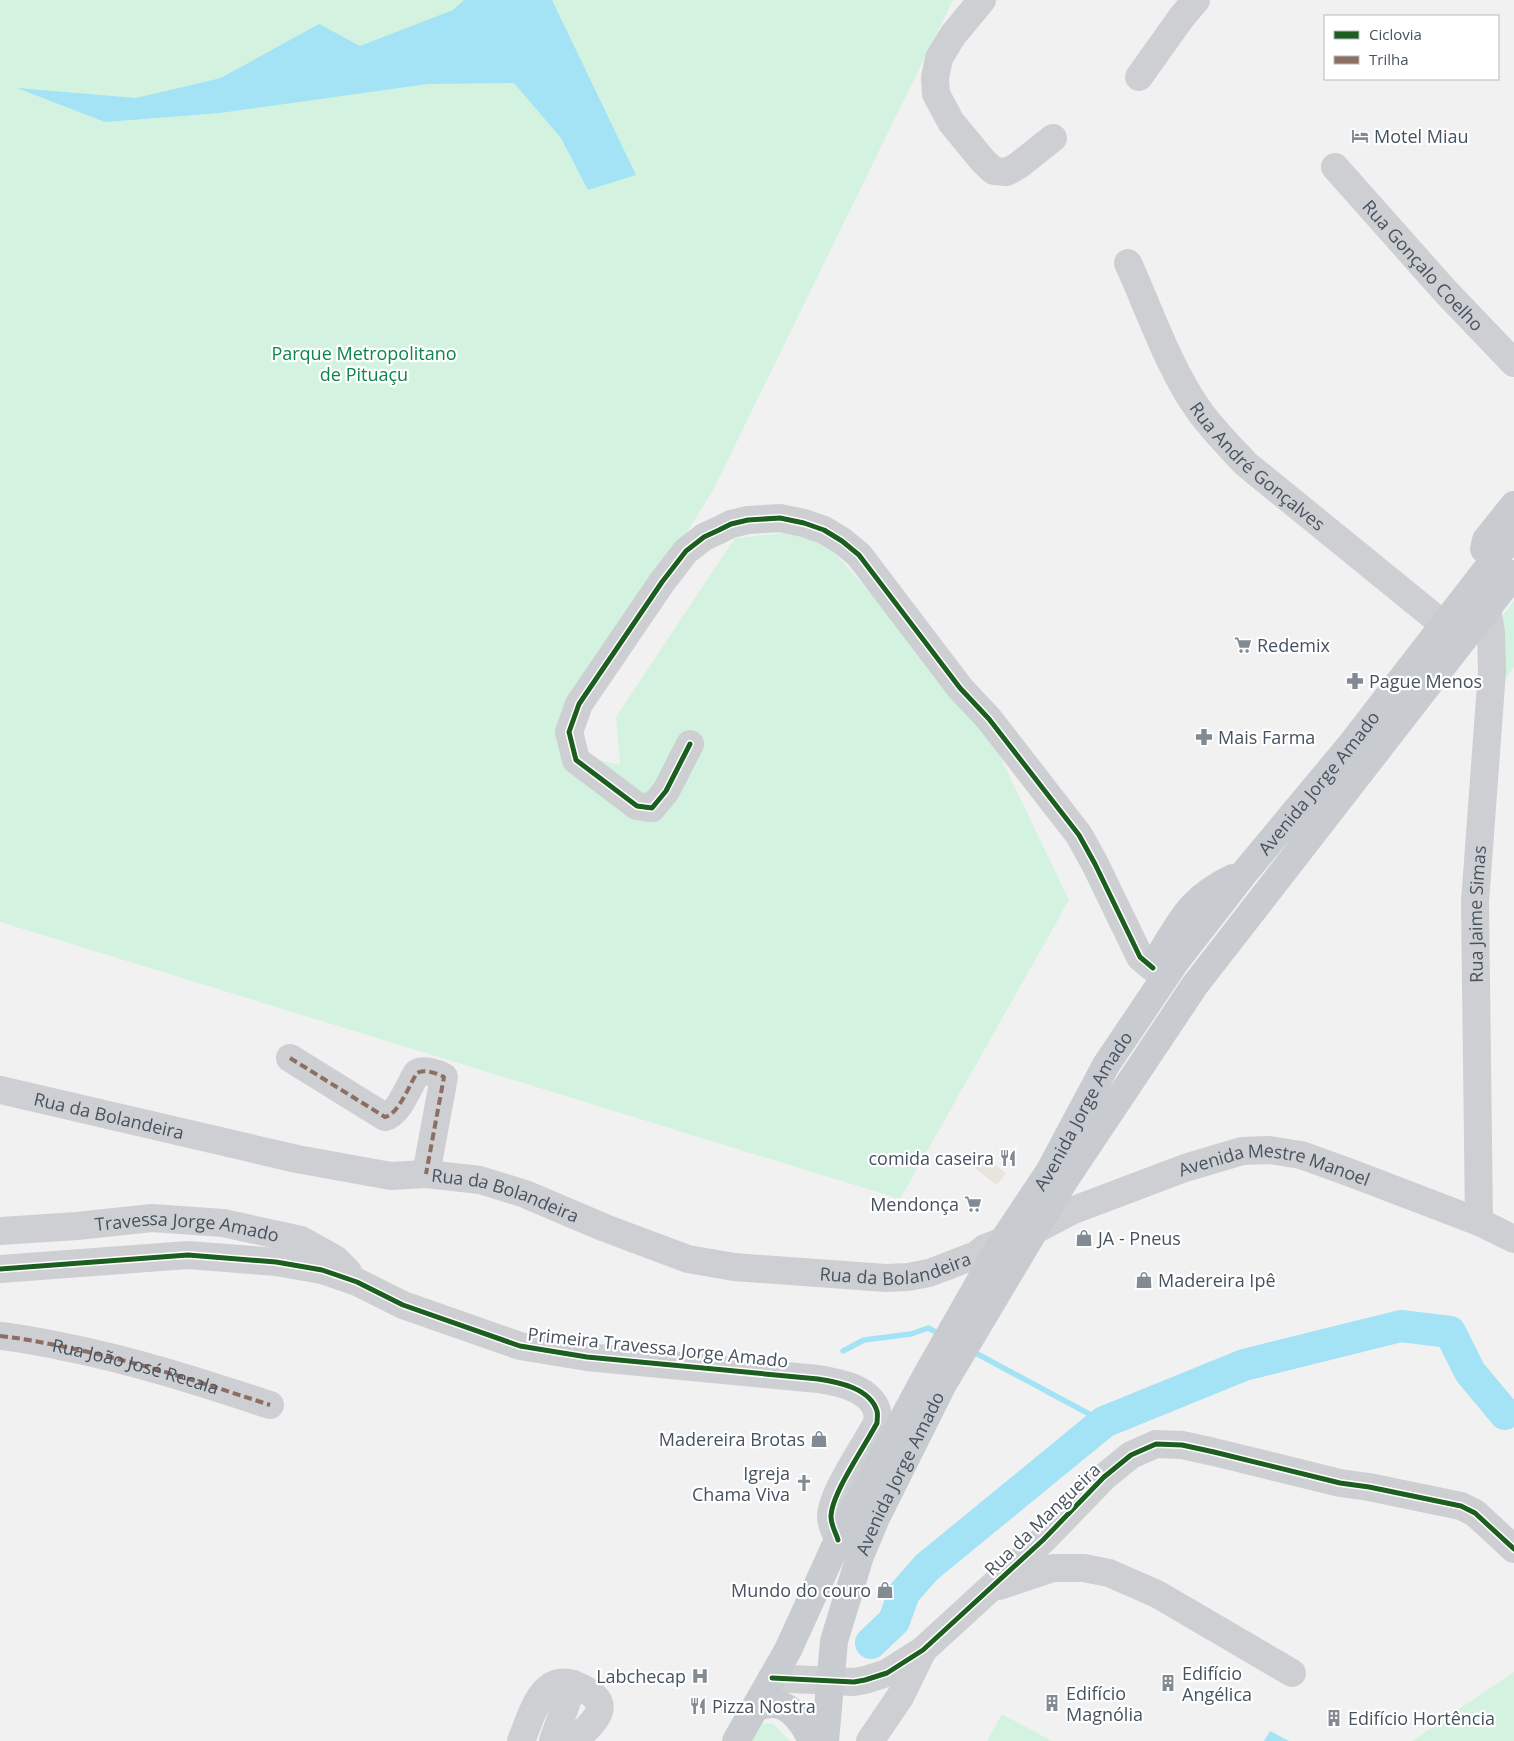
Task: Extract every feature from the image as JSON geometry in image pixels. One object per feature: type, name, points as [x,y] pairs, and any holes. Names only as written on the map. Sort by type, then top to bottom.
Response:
[{"type":"main road","points":[[1479,578],[1486,540],[1514,506]]},
{"type":"main road","name":"Avenida Jorge Amado","points":[[736,1741],[788,1650],[838,1540],[981,1301],[1035,1230],[1056,1176],[1106,1065],[1140,1012],[1176,961],[1246,872],[1349,747],[1514,534]]},
{"type":"main road","name":"Avenida Jorge Amado","points":[[981,1301],[1003,1241],[1056,1176],[1166,1028],[1200,977],[1514,574]]},
{"type":"main road","points":[[1166,1028],[1140,1012],[1136,1002],[1146,962],[1199,899],[1217,886],[1246,872]]},
{"type":"main road","name":"Avenida Jorge Amado","points":[[825,1741],[834,1641],[860,1556],[934,1381]]},
{"type":"main road","points":[[756,1707],[771,1704],[781,1705],[794,1714],[806,1729],[812,1741]]},
{"type":"street","points":[[982,0],[953,35],[939,58],[935,78],[936,94],[951,122],[984,162],[994,171],[1007,172],[1019,165],[1052,138]]},
{"type":"street","points":[[1139,78],[1196,0]]},
{"type":"street","name":"Rua Gonçalo Coelho","points":[[1335,167],[1446,292],[1514,363]]},
{"type":"street","name":"Rua André Gonçalves","points":[[1128,263],[1176,370],[1197,408],[1217,434],[1246,464],[1444,625]]},
{"type":"street","points":[[690,744],[666,791],[652,808],[637,806],[576,760],[569,732],[580,704],[662,582],[686,551],[704,537],[748,520],[780,518],[824,530],[842,540],[859,555],[886,588],[960,688],[989,719],[1079,835],[1146,962]]},
{"type":"street","name":"Rua Jaime Simas","points":[[1479,1222],[1475,902],[1492,671],[1491,632],[1487,608]]},
{"type":"street","points":[[290,1058],[385,1117],[391,1115],[396,1110],[417,1073],[421,1071],[436,1073],[444,1077],[426,1174]]},
{"type":"street","name":"Rua da Bolandeira","points":[[0,1090],[297,1159],[391,1176],[426,1174],[480,1180],[525,1194],[647,1245],[688,1259],[734,1267],[886,1278],[908,1276],[929,1273],[976,1255],[986,1248],[1003,1241]]},
{"type":"street","name":"Avenida Mestre Manoel","points":[[1035,1230],[1071,1211],[1185,1168],[1225,1155],[1257,1150],[1300,1155],[1479,1222],[1514,1239]]},
{"type":"street","name":"Travessa Jorge Amado","points":[[0,1230],[77,1226],[152,1218],[223,1224],[301,1240],[335,1259],[358,1282]]},
{"type":"street","name":"Primeira Travessa Jorge Amado","points":[[0,1269],[188,1255],[276,1262],[322,1270],[358,1282],[403,1305],[520,1346],[587,1357],[818,1378],[842,1383],[857,1390],[871,1400],[878,1412],[877,1423],[834,1502],[831,1517],[838,1540]]},
{"type":"street","name":"Rua João José Recala","points":[[0,1336],[98,1353],[176,1374],[270,1405]]},
{"type":"street","name":"Rua da Mangueira","points":[[772,1678],[854,1682],[887,1673],[923,1650],[1043,1540],[1104,1477],[1131,1456],[1156,1444],[1182,1445],[1340,1483],[1461,1506],[1475,1513],[1514,1549]]},
{"type":"street","points":[[991,1588],[1053,1568],[1084,1568],[1109,1573],[1157,1594],[1292,1673]]},
{"type":"street","name":"Rua da Mangueira","points":[[870,1741],[900,1697],[923,1650]]},
{"type":"street","points":[[521,1741],[536,1707],[548,1686],[562,1682],[573,1684],[591,1693],[598,1698],[600,1704],[599,1712],[595,1719],[574,1741]]},
{"type":"street","points":[[553,1741],[573,1684]]},
{"type":"shaded area","points":[[975,1150],[1006,1173],[997,1185],[966,1162]]},
{"type":"green space","name":"Parque Metropolitano de Pituaçu","points":[[0,0],[953,0],[714,488],[580,708],[586,757],[620,765],[616,717],[735,538],[814,530],[981,717],[1069,900],[900,1199],[0,922]]},
{"type":"green space","points":[[1514,601],[1514,667],[1498,688],[1495,625]]},
{"type":"green space","points":[[1514,1672],[1514,1741],[1412,1741]]},
{"type":"green space","points":[[1002,1714],[1052,1741],[987,1741]]},
{"type":"green space","points":[[761,1724],[773,1724],[790,1741],[743,1741]]},
{"type":"water","points":[[464,0],[552,0],[636,175],[588,190],[561,138],[514,83],[428,84],[220,113],[105,122],[17,88],[136,98],[221,78],[319,24],[360,46],[453,10]]},
{"type":"water","points":[[1270,1731],[1289,1741],[1264,1741]]},
{"type":"waterway","points":[[871,1643],[894,1621],[904,1593],[927,1567],[1104,1422],[1244,1365],[1401,1326],[1450,1332],[1470,1372],[1505,1414]]},
{"type":"waterway","points":[[843,1351],[864,1340],[911,1334],[928,1328],[942,1335]]},
{"type":"waterway","points":[[970,1350],[1104,1422]]},
{"type":"marked path","points":[[290,1058],[385,1117],[395,1111],[417,1073],[423,1071],[430,1072],[444,1077],[426,1174]]},
{"type":"marked path","points":[[0,1336],[45,1343],[113,1358],[192,1380],[270,1405]]},
{"type":"cycle path","points":[[690,744],[666,791],[652,808],[637,806],[576,760],[569,732],[579,704],[662,582],[686,551],[704,537],[731,524],[748,520],[780,518],[824,530],[842,541],[859,555],[960,688],[989,719],[1079,835],[1140,957],[1153,968]]},
{"type":"cycle path","points":[[0,1269],[188,1255],[276,1262],[322,1270],[357,1282],[403,1305],[520,1346],[587,1357],[818,1379],[844,1384],[868,1397],[877,1411],[877,1423],[842,1483],[832,1507],[831,1520],[838,1540]]},
{"type":"cycle path","points":[[772,1678],[854,1682],[887,1673],[923,1650],[1043,1540],[1104,1477],[1131,1455],[1156,1444],[1182,1445],[1340,1483],[1461,1506],[1475,1513],[1514,1549]]},
{"type":"place","name":"Motel Miau","points":[[1360,136]]},
{"type":"place","name":"Redemix","points":[[1243,645]]},
{"type":"place","name":"Pague Menos","points":[[1355,681]]},
{"type":"place","name":"Mais Farma","points":[[1204,737]]},
{"type":"place","name":"comida caseira","points":[[1008,1158]]},
{"type":"place","name":"Mendonça","points":[[973,1204]]},
{"type":"place","name":"JA - Pneus","points":[[1084,1238]]},
{"type":"place","name":"Madereira Ipê","points":[[1144,1280]]},
{"type":"place","name":"Madereira Brotas","points":[[819,1439]]},
{"type":"place","name":"Igreja Chama Viva","points":[[804,1483]]},
{"type":"place","name":"Mundo do couro","points":[[885,1590]]},
{"type":"place","name":"Labchecap","points":[[700,1676]]},
{"type":"place","name":"Edifício Angélica","points":[[1168,1683]]},
{"type":"place","name":"Edifício Magnólia","points":[[1052,1703]]},
{"type":"place","name":"Pizza Nostra","points":[[698,1706]]},
{"type":"place","name":"Edifício Hortência","points":[[1334,1718]]}]
